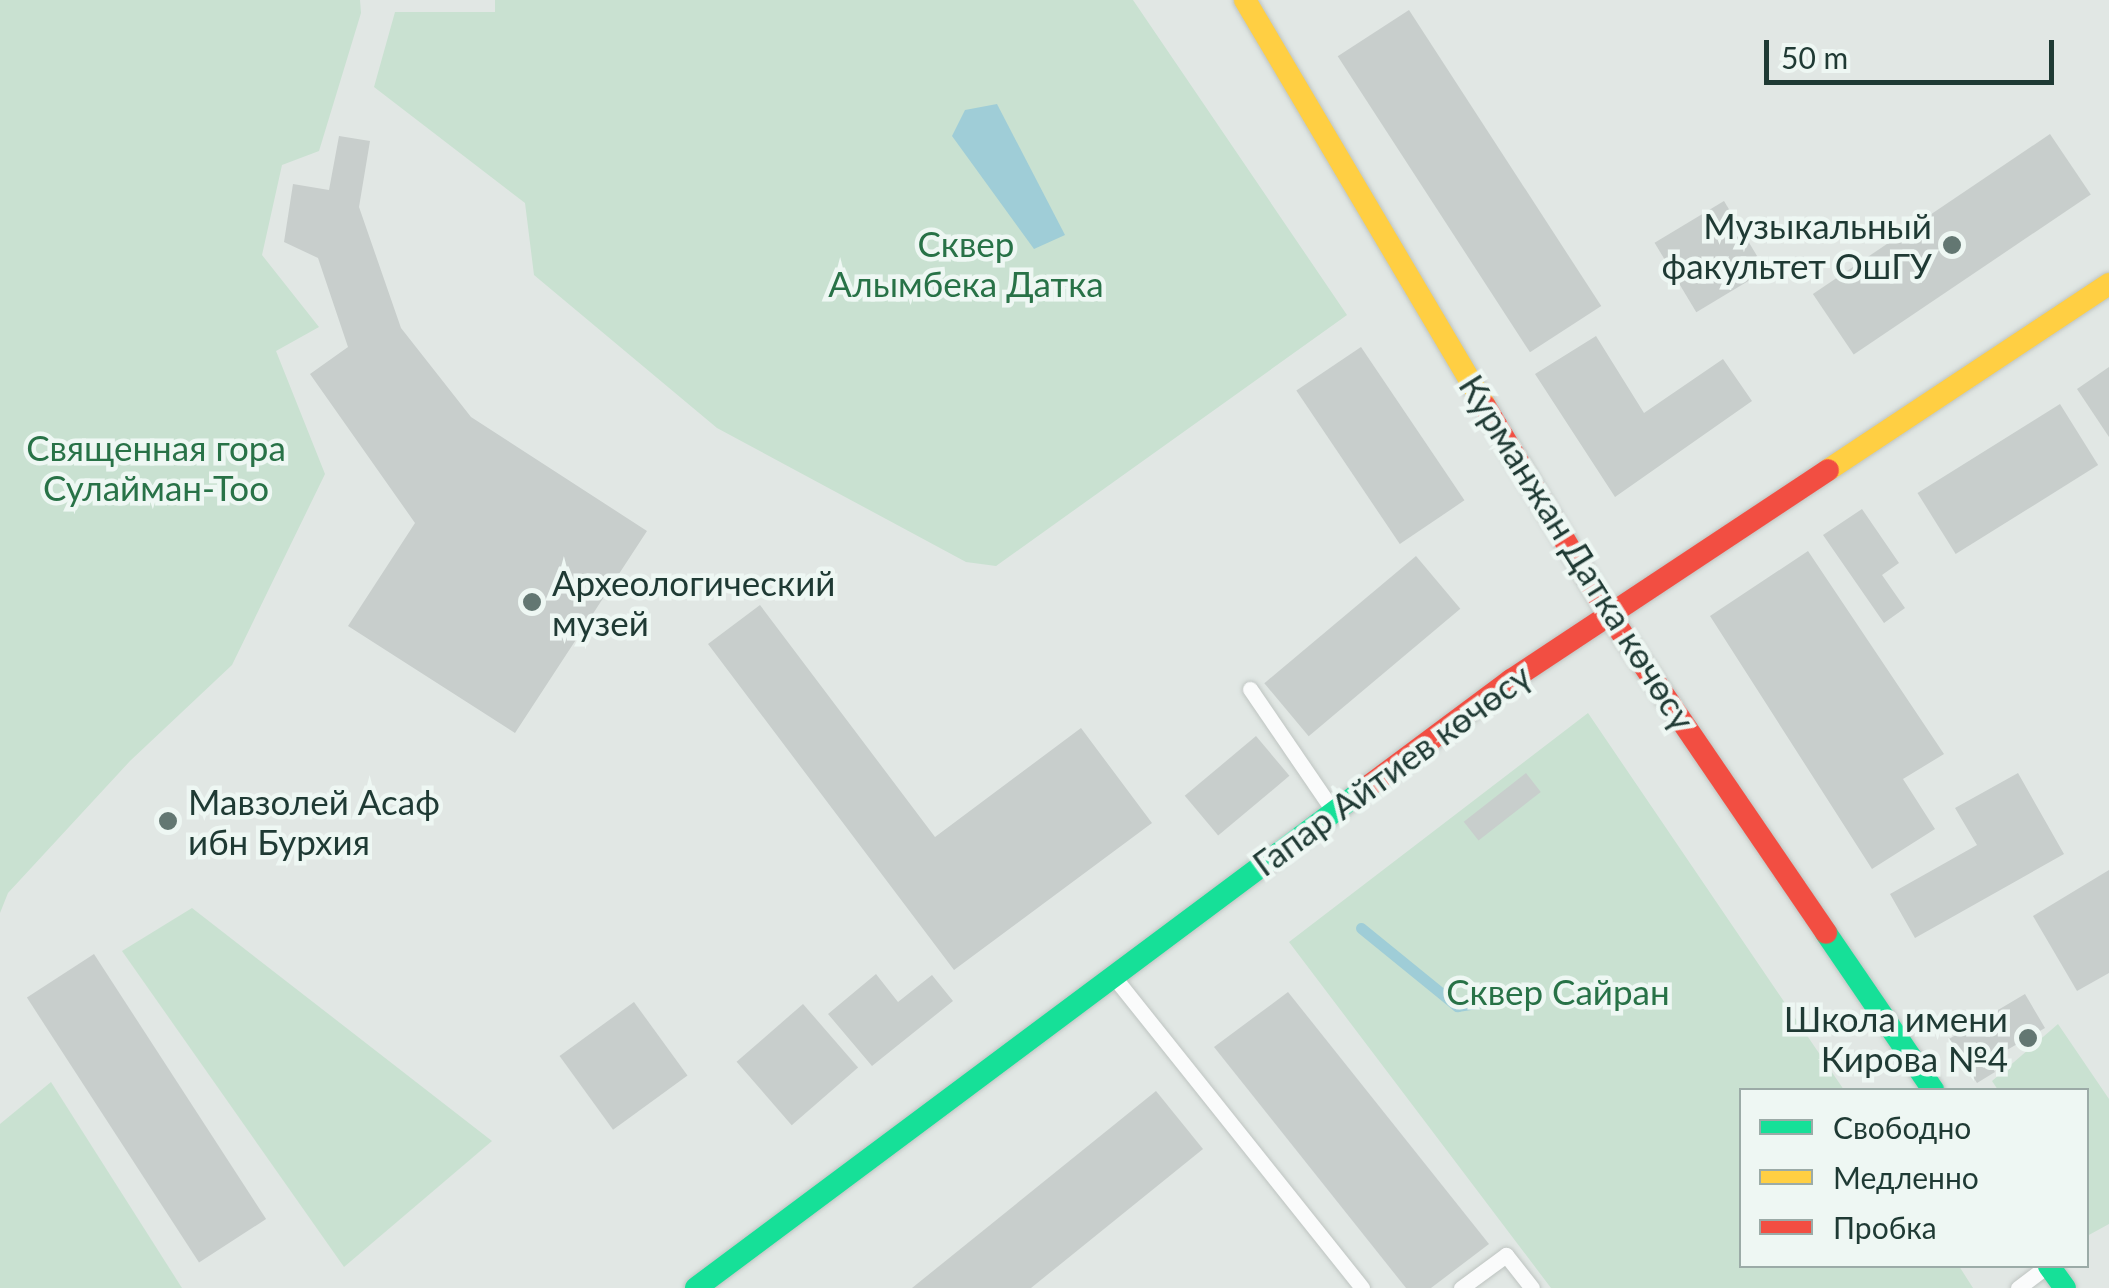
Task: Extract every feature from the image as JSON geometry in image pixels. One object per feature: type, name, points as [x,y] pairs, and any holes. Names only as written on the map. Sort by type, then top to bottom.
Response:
[{"type":"main road","name":"Курманжан Датка көчөсү","points":[[1245,0],[1608,613],[1932,1088]]},
{"type":"main road","name":"Гапар Айтиев көчөсү","points":[[696,1288],[1112,975],[1608,613],[2109,284]]},
{"type":"main road","points":[[2051,1268],[2066,1288]]},
{"type":"lane","points":[[1250,688],[1333,812]]},
{"type":"lane","points":[[1112,975],[1362,1288]]},
{"type":"lane","points":[[1461,1288],[1506,1256],[1532,1288]]},
{"type":"lane","points":[[2018,1288],[2046,1268]]},
{"type":"green space","name":"Священная гора Сулайман-Тоо","points":[[0,0],[360,0],[361,13],[319,151],[282,165],[262,255],[319,327],[276,351],[325,474],[232,665],[130,761],[8,893],[0,913]]},
{"type":"green space","name":"Сквер Алымбека Датка","points":[[495,0],[1133,0],[1347,315],[996,566],[966,562],[717,428],[534,275],[525,203],[374,87],[395,12],[495,12]]},
{"type":"green space","name":"Сквер Сайран","points":[[1588,713],[1843,1088],[1739,1088],[1739,1268],[1960,1268],[1973,1288],[1551,1288],[1289,942]]},
{"type":"green space","points":[[192,908],[492,1141],[344,1267],[122,951]]},
{"type":"green space","points":[[2058,1024],[2109,1099],[2109,1224],[2089,1235],[2089,1088],[1997,1088],[1992,1081]]},
{"type":"green space","points":[[51,1082],[182,1288],[0,1288],[0,1124]]},
{"type":"water","points":[[997,104],[1065,235],[1034,249],[952,136],[965,110]]},
{"type":"building","points":[[1409,10],[1601,306],[1530,352],[1338,56]]},
{"type":"building","name":"Музыкальный факультет ОшГУ","points":[[2050,134],[2091,195],[1854,354],[1813,294]]},
{"type":"building","points":[[339,136],[370,141],[359,207],[401,328],[471,417],[647,531],[515,733],[348,626],[415,523],[310,374],[348,347],[318,258],[284,242],[293,184],[329,190]]},
{"type":"building","points":[[1724,201],[1766,270],[1696,312],[1655,243]]},
{"type":"building","points":[[1596,336],[1644,413],[1723,359],[1752,401],[1615,497],[1535,374]]},
{"type":"building","points":[[1361,347],[1464,500],[1400,544],[1296,391]]},
{"type":"building","points":[[2109,367],[2109,437],[2077,389]]},
{"type":"building","points":[[2060,404],[2098,465],[1956,554],[1918,493]]},
{"type":"building","points":[[1862,509],[1899,563],[1882,575],[1905,608],[1884,623],[1823,535]]},
{"type":"building","points":[[1808,551],[1944,754],[1903,779],[1935,829],[1872,869],[1710,616]]},
{"type":"building","points":[[1416,556],[1460,609],[1309,736],[1264,683]]},
{"type":"building","points":[[760,605],[935,837],[1081,728],[1152,823],[954,970],[708,644]]},
{"type":"building","points":[[1256,736],[1289,776],[1218,836],[1185,796]]},
{"type":"building","points":[[1526,773],[1541,792],[1479,841],[1464,822]]},
{"type":"building","points":[[2018,773],[2064,854],[1915,938],[1890,894],[1977,845],[1955,808]]},
{"type":"building","points":[[2109,870],[2109,973],[2077,991],[2033,916]]},
{"type":"building","points":[[94,954],[266,1219],[199,1263],[27,998]]},
{"type":"building","points":[[876,974],[898,1002],[932,975],[953,1001],[872,1066],[828,1014]]},
{"type":"building","points":[[1288,992],[1489,1244],[1431,1288],[1406,1288],[1214,1047]]},
{"type":"building","points":[[2025,994],[2045,1028],[1988,1061],[1995,1072],[1977,1083],[1949,1039]]},
{"type":"building","points":[[634,1002],[687,1076],[613,1130],[560,1056]]},
{"type":"building","points":[[803,1004],[858,1067],[792,1125],[737,1062]]},
{"type":"building","points":[[1156,1091],[1203,1149],[1031,1288],[912,1288]]},
{"type":"waterway","points":[[1361,928],[1457,1006],[1522,996]]},
{"type":"traffic: fast","points":[[696,1288],[1370,785]]},
{"type":"traffic: fast","points":[[1826,933],[1932,1088]]},
{"type":"traffic: fast","points":[[2050,1268],[2065,1288]]},
{"type":"traffic: slow","points":[[1245,0],[1485,406]]},
{"type":"traffic: slow","points":[[1828,470],[2109,284]]},
{"type":"traffic: jam","points":[[1485,406],[1608,613],[1826,933]]},
{"type":"traffic: jam","points":[[1370,785],[1511,680],[1828,470]]},
{"type":"place","name":"Музыкальный факультет ОшГУ","points":[[1952,245]]},
{"type":"place","name":"Археологический музей","points":[[532,602]]},
{"type":"place","name":"Мавзолей Асаф ибн Бурхия","points":[[168,821]]},
{"type":"place","name":"Школа имени Кирова №4","points":[[2028,1038]]}]
